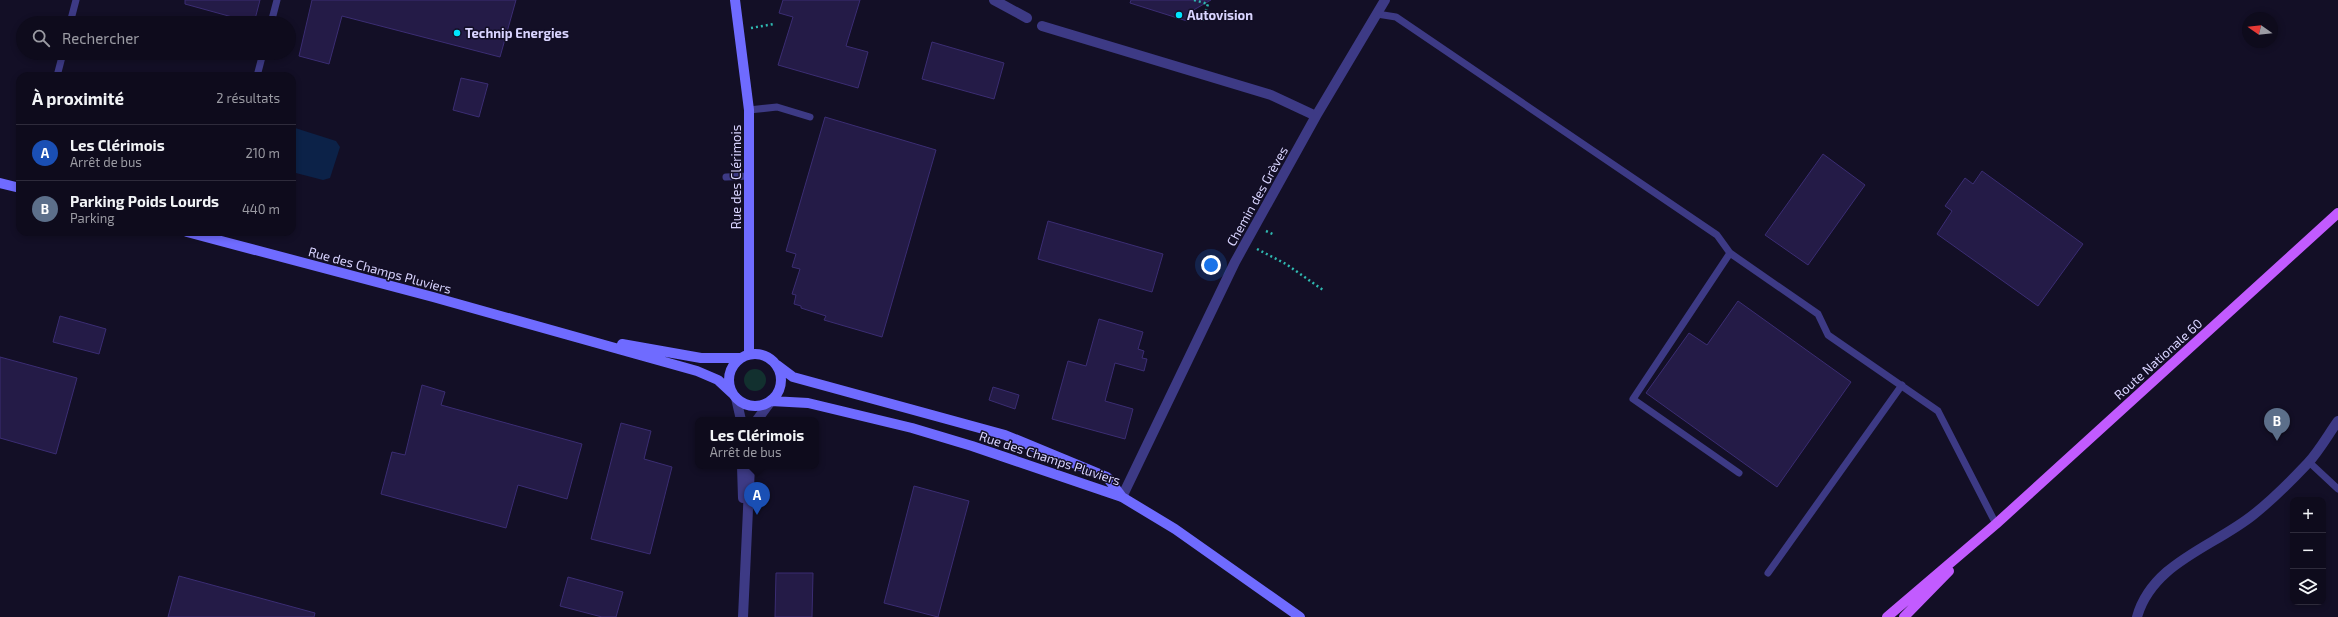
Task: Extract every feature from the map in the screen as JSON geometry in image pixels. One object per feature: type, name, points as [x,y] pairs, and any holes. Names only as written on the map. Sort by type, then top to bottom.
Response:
[{"type":"main road","name":"Route Nationale 60","points":[[1886,617],[1996,524],[2338,213]]},
{"type":"main road","name":"Route Nationale 60","points":[[1904,617],[1996,524]]},
{"type":"street","name":"Rue des Clérimois","points":[[735,0],[749,110],[750,176],[745,356]]},
{"type":"street","points":[[994,0],[1028,18]]},
{"type":"street","name":"Chemin des Grèves","points":[[1122,497],[1246,243],[1316,116],[1385,0]]},
{"type":"street","points":[[1042,26],[1271,95],[1316,116]]},
{"type":"street","points":[[0,183],[16,187]]},
{"type":"street","name":"Rue des Champs Pluviers","points":[[216,236],[697,371],[718,380],[734,395]]},
{"type":"street","name":"Rue des Champs Pluviers","points":[[565,333],[701,358],[745,356]]},
{"type":"street","points":[[740,417],[728,378],[730,370],[745,356],[765,355],[777,364],[782,379],[780,387],[759,417]]},
{"type":"street","name":"Rue des Champs Pluviers","points":[[777,364],[793,377],[1005,434],[1107,477],[1122,497]]},
{"type":"street","points":[[734,395],[740,402],[755,406],[771,401]]},
{"type":"street","name":"Rue des Champs Pluviers","points":[[771,401],[808,403],[912,428],[972,446],[1122,497]]},
{"type":"street","points":[[2137,617],[2140,603],[2163,574],[2199,549],[2252,516],[2309,462],[2338,421]]},
{"type":"street","points":[[742,469],[744,598]]},
{"type":"street","points":[[743,617],[750,469]]},
{"type":"street","points":[[1122,497],[1175,529],[1300,617]]},
{"type":"lane","points":[[72,16],[76,0]]},
{"type":"lane","points":[[273,16],[277,0]]},
{"type":"lane","points":[[1377,14],[1396,17],[1717,235],[1730,254],[1818,314],[1828,335],[1938,411],[1996,524]]},
{"type":"lane","points":[[58,72],[61,60]]},
{"type":"lane","points":[[258,72],[261,60]]},
{"type":"lane","points":[[749,110],[777,107],[810,117]]},
{"type":"lane","points":[[726,177],[750,176]]},
{"type":"lane","points":[[1730,254],[1633,399],[1739,473]]},
{"type":"lane","points":[[1768,573],[1902,385]]},
{"type":"lane","points":[[2309,462],[2338,489]]},
{"type":"path","points":[[1194,0],[1208,4],[1202,22]]},
{"type":"path","points":[[739,30],[774,24]]},
{"type":"path","points":[[1246,243],[1286,264],[1323,290]]},
{"type":"green space","points":[[751,369],[759,369],[766,376],[766,384],[759,391],[751,391],[744,384],[744,376]]},
{"type":"water","points":[[296,128],[336,141],[340,147],[330,178],[323,180],[296,173]]},
{"type":"building","points":[[185,0],[260,0],[256,16],[229,16],[185,4]]},
{"type":"building","name":"Technip Energies","points":[[312,0],[516,0],[500,57],[342,16],[329,64],[299,56]]},
{"type":"building","points":[[783,0],[860,0],[846,46],[868,52],[858,88],[778,65],[793,17],[779,13]]},
{"type":"building","name":"Autovision","points":[[1131,0],[1211,0],[1190,12],[1187,21],[1130,3]]},
{"type":"building","points":[[932,42],[1004,63],[994,99],[922,79]]},
{"type":"building","points":[[461,78],[488,84],[479,117],[453,110]]},
{"type":"building","points":[[825,117],[936,150],[882,337],[824,320],[826,316],[801,308],[801,306],[794,304],[796,295],[792,294],[800,269],[792,267],[796,254],[786,251]]},
{"type":"building","points":[[1823,154],[1865,185],[1808,265],[1765,235]]},
{"type":"building","points":[[1982,171],[2083,244],[2038,306],[1937,234],[1952,211],[1945,206],[1965,178],[1973,184]]},
{"type":"building","points":[[1048,221],[1163,254],[1152,292],[1038,259]]},
{"type":"building","points":[[1738,301],[1851,382],[1777,487],[1646,393],[1689,333],[1707,345]]},
{"type":"building","points":[[60,316],[106,329],[99,354],[53,342]]},
{"type":"building","points":[[1099,319],[1143,332],[1138,349],[1144,351],[1142,358],[1147,359],[1144,371],[1115,363],[1105,401],[1133,409],[1125,439],[1052,419],[1068,361],[1086,366]]},
{"type":"building","points":[[0,357],[77,378],[56,454],[0,438]]},
{"type":"building","points":[[422,385],[445,392],[441,405],[582,444],[567,499],[518,485],[506,528],[381,494],[392,452],[405,455]]},
{"type":"building","points":[[993,387],[1019,395],[1015,409],[989,400]]},
{"type":"building","points":[[621,423],[651,431],[644,459],[672,467],[650,554],[591,539]]},
{"type":"building","points":[[914,486],[969,501],[938,617],[884,603]]},
{"type":"building","points":[[776,573],[813,573],[812,617],[775,617]]},
{"type":"building","points":[[179,576],[315,613],[314,617],[168,617]]},
{"type":"building","points":[[568,577],[623,592],[616,617],[602,617],[560,606]]},
{"type":"place","name":"Autovision","points":[[1179,15]]},
{"type":"place","name":"Technip Energies","points":[[457,33]]},
{"type":"place","name":"Parking Poids Lourds","points":[[2277,441]]},
{"type":"place","name":"Les Clérimois","points":[[757,515]]}]
